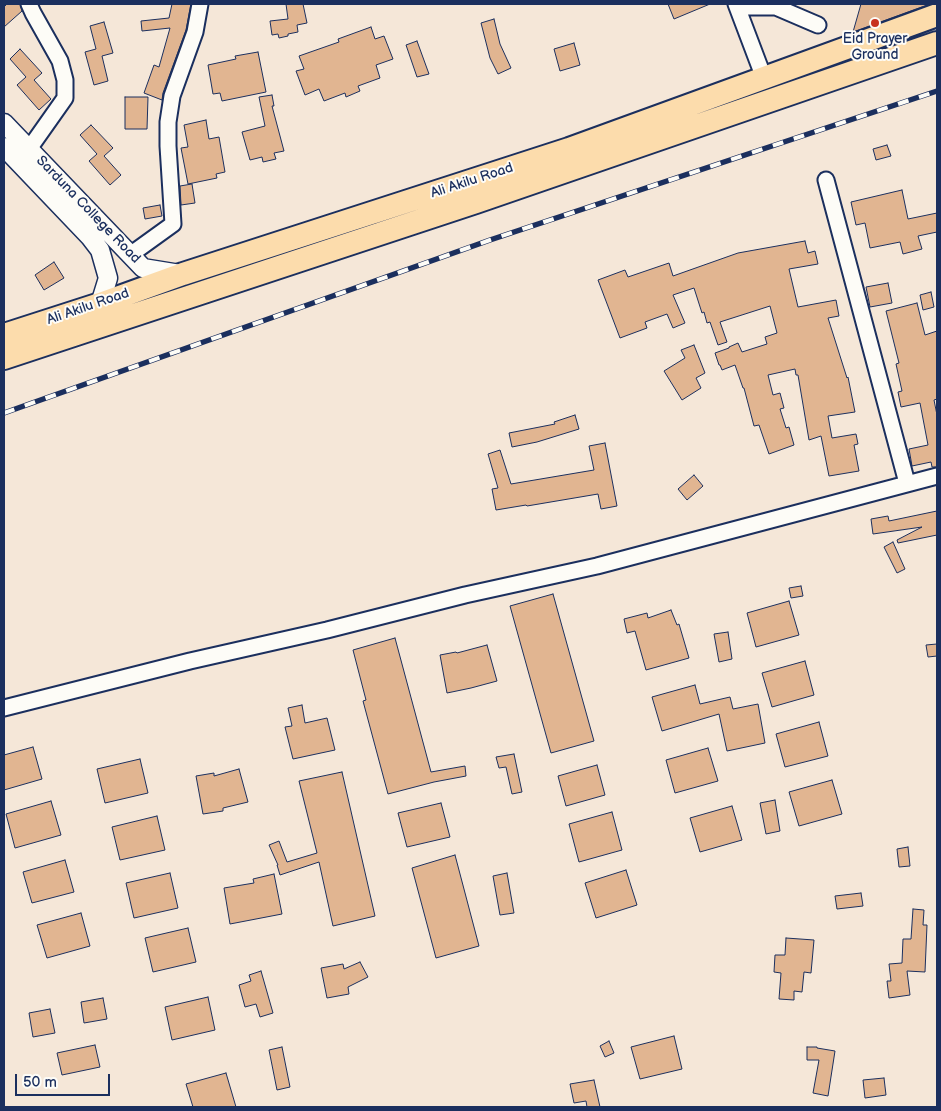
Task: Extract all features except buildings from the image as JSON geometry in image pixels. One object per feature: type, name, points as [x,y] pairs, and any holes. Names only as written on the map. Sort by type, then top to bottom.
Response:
[{"type":"main road","name":"Ali Akilu Road","points":[[4,335],[100,304],[183,274],[473,192],[569,150],[937,15]]},
{"type":"main road","name":"Ali Akilu Road","points":[[4,358],[473,192],[937,43]]},
{"type":"street","points":[[29,149],[65,98],[65,80],[60,61],[33,13],[30,4]]},
{"type":"street","points":[[130,255],[173,224],[168,122],[172,96],[195,32],[200,4]]},
{"type":"street","points":[[764,78],[737,6],[776,7],[818,25]]},
{"type":"street","name":"Sarduna College Road","points":[[4,123],[143,268],[183,274]]},
{"type":"street","name":"Sarduna College Road","points":[[4,147],[90,237],[100,250],[108,278],[100,304]]},
{"type":"street","points":[[826,180],[907,483]]},
{"type":"street","points":[[4,708],[465,595],[597,566],[937,476]]},
{"type":"railway","points":[[4,413],[490,240],[937,91]]},
{"type":"place","name":"Eid Prayer Ground","points":[[875,23]]}]
